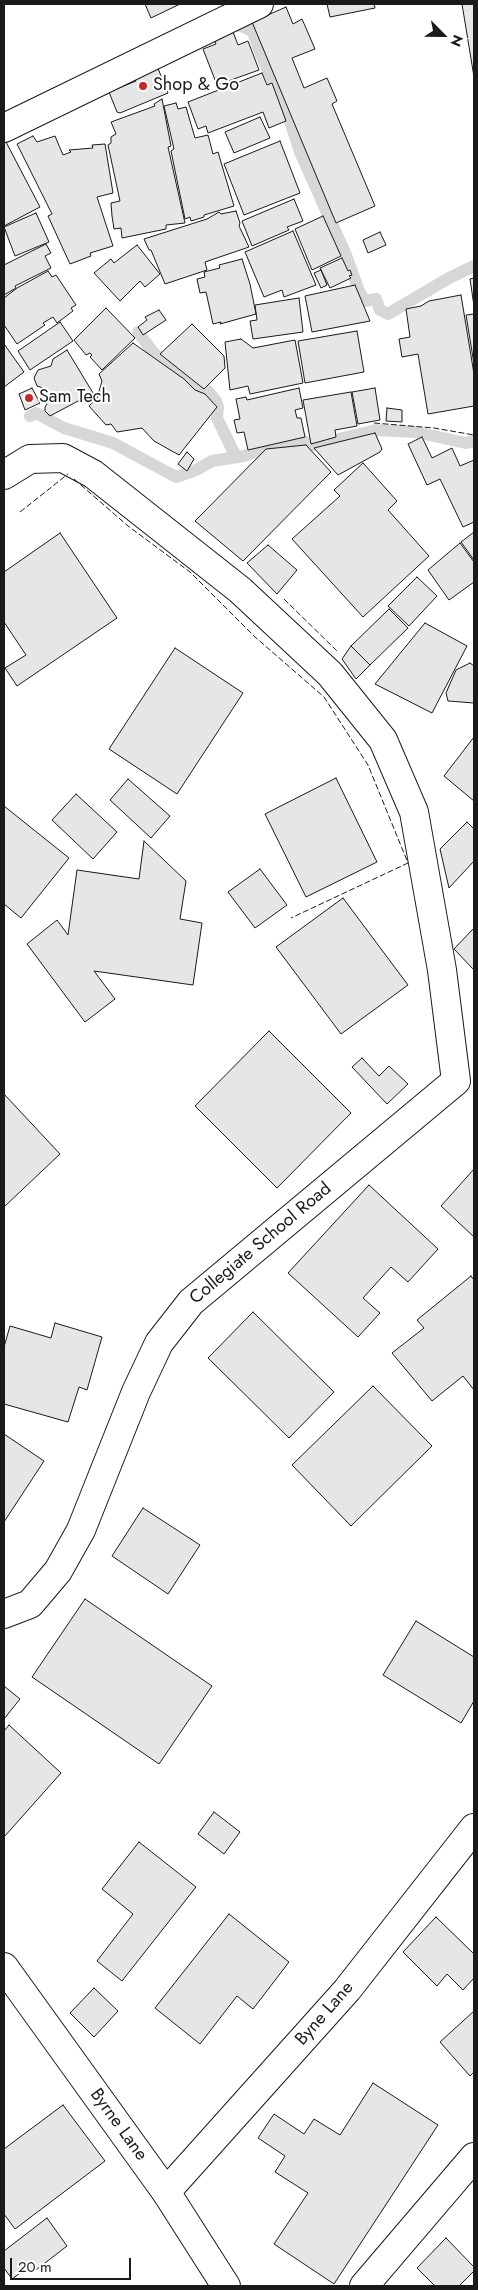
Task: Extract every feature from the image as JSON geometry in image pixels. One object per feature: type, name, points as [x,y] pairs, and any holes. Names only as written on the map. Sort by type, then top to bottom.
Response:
[{"type":"street","points":[[4,128],[259,4]]},
{"type":"street","name":"Collegiate School Road","points":[[4,475],[30,459],[63,458],[93,474],[240,590],[330,674],[383,740],[414,812],[442,970],[456,1081],[191,1302],[158,1343],[136,1392],[81,1530],[58,1570],[30,1604],[4,1614]]},
{"type":"street","name":"Byne Lane","points":[[166,2192],[347,1990],[474,1828]]},
{"type":"street","name":"Byrne Lane","points":[[4,1967],[166,2192],[226,2286]]},
{"type":"street","points":[[364,2286],[474,2157]]},
{"type":"building","points":[[145,4],[180,4],[151,18]]},
{"type":"building","points":[[327,4],[374,4],[375,8],[330,17]]},
{"type":"building","points":[[462,4],[474,4],[474,77]]},
{"type":"building","points":[[286,7],[293,24],[302,19],[315,49],[292,58],[304,88],[327,78],[337,101],[332,104],[375,206],[336,223],[252,22]]},
{"type":"building","points":[[230,24],[238,45],[248,41],[259,70],[217,85],[203,49],[216,44],[211,31]]},
{"type":"building","name":"Shop & Go","points":[[157,66],[168,93],[120,113],[117,112],[109,92],[136,81],[134,78]]},
{"type":"building","points":[[262,73],[267,85],[272,83],[286,121],[269,128],[263,112],[208,133],[206,126],[198,129],[188,102]]},
{"type":"building","points":[[162,99],[171,146],[168,147],[185,223],[166,225],[166,229],[122,238],[121,228],[114,229],[112,216],[111,203],[120,201],[108,145],[111,143],[111,137],[116,134],[111,122],[155,106],[154,104]]},
{"type":"building","points":[[176,103],[178,109],[186,107],[195,138],[208,135],[213,154],[218,152],[234,206],[191,221],[190,217],[185,219],[171,151],[174,149],[164,106]]},
{"type":"building","points":[[260,117],[270,138],[234,153],[225,132]]},
{"type":"building","points":[[33,136],[37,142],[55,136],[63,155],[71,152],[69,150],[93,148],[92,145],[105,144],[113,193],[97,197],[113,246],[90,253],[91,256],[70,264],[48,216],[52,214],[17,144]]},
{"type":"building","points":[[280,141],[300,193],[244,215],[224,164]]},
{"type":"building","points":[[6,142],[40,207],[4,226],[4,144]]},
{"type":"building","points":[[294,199],[303,221],[287,227],[289,230],[252,246],[242,221]]},
{"type":"building","points":[[236,211],[240,223],[239,226],[249,247],[205,262],[207,270],[165,284],[151,250],[149,250],[144,239],[207,219],[219,212],[221,214]]},
{"type":"building","points":[[36,213],[49,242],[15,256],[4,227]]},
{"type":"building","points":[[323,216],[341,256],[312,270],[295,229]]},
{"type":"building","points":[[293,231],[316,285],[284,297],[282,290],[264,297],[245,252]]},
{"type":"building","points":[[380,232],[386,245],[368,253],[363,240]]},
{"type":"building","points":[[46,244],[51,253],[45,256],[51,268],[15,286],[16,288],[4,295],[4,265]]},
{"type":"building","points":[[137,245],[160,274],[145,287],[140,281],[120,301],[94,273],[111,259],[114,263]]},
{"type":"building","points":[[342,258],[348,271],[350,270],[352,275],[349,276],[351,278],[330,288],[320,268]]},
{"type":"building","points":[[242,259],[250,284],[256,314],[220,324],[221,322],[213,324],[206,292],[200,293],[197,279],[205,277],[204,272],[220,268],[219,265]]},
{"type":"building","points":[[321,270],[327,285],[321,288],[314,273]]},
{"type":"building","points":[[48,271],[52,277],[56,275],[76,305],[71,308],[73,311],[57,323],[53,317],[43,323],[45,325],[17,344],[4,325],[4,298],[17,288]]},
{"type":"building","points":[[474,278],[474,306],[470,279]]},
{"type":"building","points":[[355,285],[370,321],[312,332],[305,296]]},
{"type":"building","points":[[461,295],[474,374],[474,406],[428,414],[418,354],[402,357],[399,339],[410,337],[406,309],[421,306],[429,301]]},
{"type":"building","points":[[299,298],[303,332],[253,339],[250,321],[257,320],[255,305]]},
{"type":"building","points":[[106,308],[135,338],[102,370],[90,357],[92,355],[90,353],[86,355],[74,340]]},
{"type":"building","points":[[159,310],[166,320],[143,335],[138,327],[147,320],[145,317]]},
{"type":"building","points":[[474,314],[474,364],[466,315]]},
{"type":"building","points":[[60,322],[73,341],[30,370],[18,351]]},
{"type":"building","points":[[192,324],[224,356],[225,368],[204,389],[160,354]]},
{"type":"building","points":[[357,331],[364,372],[305,383],[298,341]]},
{"type":"building","points":[[241,339],[253,348],[295,340],[303,383],[250,394],[248,386],[230,390],[225,342]]},
{"type":"building","points":[[133,343],[184,379],[195,390],[205,394],[217,407],[179,455],[154,441],[142,428],[117,432],[111,424],[106,425],[89,406],[97,398],[102,381],[99,374]]},
{"type":"building","points":[[4,344],[24,372],[4,387]]},
{"type":"building","points":[[67,350],[93,393],[50,416],[45,411],[47,404],[42,395],[43,388],[37,386],[34,378],[38,370],[51,366],[53,359]]},
{"type":"building","name":"Sam Tech","points":[[32,388],[40,403],[25,410],[19,394]]},
{"type":"building","points":[[299,388],[303,408],[295,410],[297,418],[301,418],[305,437],[248,450],[244,432],[237,433],[234,420],[240,419],[236,399],[246,397],[247,400]]},
{"type":"building","points":[[375,388],[380,420],[358,424],[352,392]]},
{"type":"building","points":[[351,392],[357,426],[335,430],[336,437],[311,444],[303,400]]},
{"type":"building","points":[[387,408],[402,410],[402,422],[386,421]]},
{"type":"building","points":[[375,433],[382,449],[380,452],[338,475],[314,448]]},
{"type":"building","points":[[422,437],[432,458],[452,448],[460,466],[474,460],[474,522],[463,527],[440,479],[427,485],[408,444]]},
{"type":"building","points":[[306,445],[331,472],[243,561],[195,521],[266,449]]},
{"type":"building","points":[[187,452],[194,459],[187,471],[178,464]]},
{"type":"building","points":[[363,463],[397,501],[388,510],[429,556],[363,617],[292,539],[340,496],[334,490]]},
{"type":"building","points":[[474,532],[474,560],[461,542]]},
{"type":"building","points":[[60,533],[117,618],[17,686],[5,668],[26,655],[4,622],[4,572]]},
{"type":"building","points":[[460,543],[474,562],[474,582],[449,600],[428,570]]},
{"type":"building","points":[[268,545],[297,570],[277,594],[247,563]]},
{"type":"building","points":[[417,577],[437,596],[409,626],[388,606]]},
{"type":"building","points":[[389,609],[408,628],[370,665],[351,646]]},
{"type":"building","points":[[425,623],[467,646],[432,713],[375,684]]},
{"type":"building","points":[[351,646],[370,665],[356,679],[342,659]]},
{"type":"building","points":[[175,648],[243,693],[177,794],[109,749]]},
{"type":"building","points":[[470,663],[474,666],[474,703],[448,701],[446,693],[456,670]]},
{"type":"building","points":[[474,737],[474,801],[444,776]]},
{"type":"building","points":[[336,778],[377,862],[306,897],[265,814]]},
{"type":"building","points":[[128,779],[170,816],[151,838],[110,800]]},
{"type":"building","points":[[76,794],[117,832],[93,859],[52,820]]},
{"type":"building","points":[[4,806],[69,858],[21,918],[4,904]]},
{"type":"building","points":[[467,822],[474,829],[474,861],[449,888],[440,849]]},
{"type":"building","points":[[144,841],[186,881],[180,919],[202,923],[193,985],[94,971],[115,999],[85,1022],[27,944],[57,920],[68,935],[77,870],[139,879]]},
{"type":"building","points":[[260,869],[287,905],[255,928],[228,892]]},
{"type":"building","points":[[343,898],[408,985],[341,1034],[276,947]]},
{"type":"building","points":[[474,928],[474,970],[454,949]]},
{"type":"building","points":[[269,1031],[351,1113],[277,1188],[195,1106]]},
{"type":"building","points":[[362,1058],[379,1076],[389,1066],[408,1084],[387,1104],[352,1067]]},
{"type":"building","points":[[4,1094],[60,1154],[4,1207]]},
{"type":"building","points":[[474,1169],[474,1237],[441,1206]]},
{"type":"building","points":[[369,1185],[438,1249],[408,1282],[391,1267],[363,1298],[380,1313],[358,1337],[288,1273]]},
{"type":"building","points":[[471,1276],[474,1280],[474,1390],[463,1376],[432,1401],[392,1353],[424,1328],[417,1320]]},
{"type":"building","points":[[253,1312],[334,1392],[289,1438],[208,1358]]},
{"type":"building","points":[[55,1323],[102,1337],[87,1390],[79,1387],[68,1422],[4,1404],[4,1347],[10,1326],[51,1338]]},
{"type":"building","points":[[373,1386],[432,1446],[351,1526],[292,1465]]},
{"type":"building","points":[[4,1434],[44,1461],[4,1522]]},
{"type":"building","points":[[143,1508],[200,1545],[168,1594],[112,1556]]},
{"type":"building","points":[[85,1599],[212,1686],[159,1764],[32,1677]]},
{"type":"building","points":[[416,1621],[474,1657],[474,1701],[461,1723],[383,1675]]},
{"type":"building","points":[[4,1686],[20,1699],[4,1719]]},
{"type":"building","points":[[9,1725],[61,1773],[4,1837],[4,1731]]},
{"type":"building","points":[[214,1812],[240,1832],[224,1854],[198,1834]]},
{"type":"building","points":[[139,1842],[196,1887],[122,1981],[97,1961],[133,1914],[102,1889]]},
{"type":"building","points":[[229,1914],[289,1962],[253,2009],[237,1996],[200,2044],[155,2008]]},
{"type":"building","points":[[436,1917],[474,1954],[474,1978],[463,1990],[447,1974],[437,1986],[403,1952]]},
{"type":"building","points":[[94,1988],[118,2011],[94,2037],[70,2013]]},
{"type":"building","points":[[474,2011],[474,2072],[470,2076],[440,2042]]},
{"type":"building","points":[[373,2083],[438,2125],[334,2284],[274,2244],[308,2193],[275,2172],[285,2156],[258,2138],[274,2114],[304,2134],[314,2119],[340,2135]]},
{"type":"building","points":[[63,2105],[105,2161],[15,2229],[4,2214],[4,2149]]},
{"type":"building","points":[[47,2218],[67,2246],[32,2273],[28,2267],[12,2279],[4,2268],[4,2251]]},
{"type":"building","points":[[446,2238],[474,2267],[474,2271],[459,2286],[435,2286],[417,2268]]},
{"type":"waterway","points":[[233,26],[244,27],[253,32],[261,55],[287,112],[300,152],[346,255],[359,291],[365,301],[376,299],[380,310],[388,314],[449,278],[474,266]]},
{"type":"waterway","points":[[138,332],[153,352],[197,387],[208,391],[216,401],[218,407],[217,418],[236,457]]},
{"type":"waterway","points":[[30,416],[36,413],[64,428],[113,443],[176,477],[196,470],[212,461],[244,456],[266,448],[301,442],[306,442],[310,446],[376,430],[415,432],[466,443],[474,441]]},
{"type":"fence","points":[[374,423],[434,428],[474,435]]},
{"type":"fence","points":[[20,512],[68,474]]},
{"type":"fence","points":[[74,479],[128,526],[190,572],[255,637],[324,697],[368,765],[408,863],[291,918]]},
{"type":"fence","points":[[284,599],[338,652]]},
{"type":"place","name":"Shop & Go","points":[[143,86]]},
{"type":"place","name":"Sam Tech","points":[[29,398]]}]
